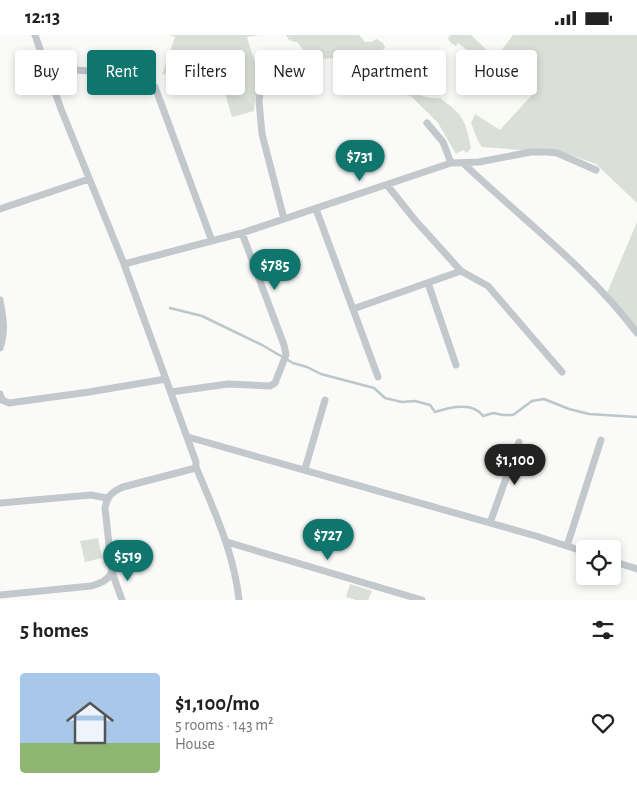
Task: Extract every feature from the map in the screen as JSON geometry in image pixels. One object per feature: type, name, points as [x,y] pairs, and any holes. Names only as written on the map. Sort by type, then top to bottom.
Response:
[{"type":"street","points":[[35,35],[40,50]]},
{"type":"street","points":[[77,70],[129,75],[155,87],[212,241]]},
{"type":"street","points":[[56,95],[124,265],[188,437],[196,467],[227,542],[237,581],[239,600]]},
{"type":"street","points":[[260,95],[262,134],[284,219]]},
{"type":"street","points":[[428,123],[442,142],[450,163]]},
{"type":"street","points":[[124,265],[242,233],[450,163],[546,152],[557,153],[596,170]]},
{"type":"street","points":[[463,163],[492,191],[574,262],[618,308],[637,333]]},
{"type":"street","points":[[0,209],[89,179]]},
{"type":"street","points":[[387,185],[415,220],[461,271],[488,287],[562,372]]},
{"type":"street","points":[[316,209],[378,377]]},
{"type":"street","points":[[171,391],[228,384],[270,386],[275,383],[285,357],[276,321],[242,233]]},
{"type":"street","points":[[353,309],[461,271]]},
{"type":"street","points":[[428,283],[456,365]]},
{"type":"street","points":[[0,300],[4,325],[0,347]]},
{"type":"street","points":[[0,394],[2,400],[9,403],[166,379]]},
{"type":"street","points":[[306,469],[325,400]]},
{"type":"street","points":[[188,437],[306,469],[576,549]]},
{"type":"street","points":[[567,546],[601,440]]},
{"type":"street","points":[[490,523],[519,441]]},
{"type":"street","points":[[122,600],[112,571],[105,508],[107,498],[113,492],[123,487],[196,467]]},
{"type":"street","points":[[0,503],[91,495],[107,498]]},
{"type":"street","points":[[227,542],[422,600]]},
{"type":"street","points":[[621,564],[637,569]]},
{"type":"street","points":[[0,595],[91,585],[109,579],[112,571]]},
{"type":"shaded area","points":[[169,35],[259,35],[247,37],[255,63],[256,95],[254,111],[232,117],[226,95],[245,95],[245,50],[171,50],[175,37]]},
{"type":"shaded area","points":[[286,35],[359,35],[365,42],[377,39],[383,43],[385,48],[382,50],[333,50],[333,58],[323,59],[323,50],[303,50],[298,43],[289,40]]},
{"type":"shaded area","points":[[450,35],[471,35],[487,50],[467,50],[458,43],[456,46],[448,39]]},
{"type":"shaded area","points":[[513,35],[637,35],[637,203],[596,164],[565,153],[482,147],[471,123],[475,114],[500,130],[532,95],[537,95],[537,50],[501,50]]},
{"type":"shaded area","points":[[166,63],[166,74],[162,75]]},
{"type":"shaded area","points":[[406,95],[440,98],[459,114],[465,124],[471,148],[467,153],[463,150],[456,154],[438,123],[411,96]]},
{"type":"shaded area","points":[[637,222],[637,329],[607,293]]},
{"type":"shaded area","points":[[98,538],[102,558],[85,562],[80,541]]},
{"type":"shaded area","points":[[350,584],[372,591],[368,600],[356,600],[346,597]]},
{"type":"waterway","points":[[170,308],[202,316],[262,345],[293,363],[321,374],[374,388],[385,398],[402,402],[415,401],[430,405],[435,412],[447,408],[467,407],[479,411],[483,416],[493,413],[513,415],[532,401],[544,399],[569,409],[589,414],[637,417]]}]
